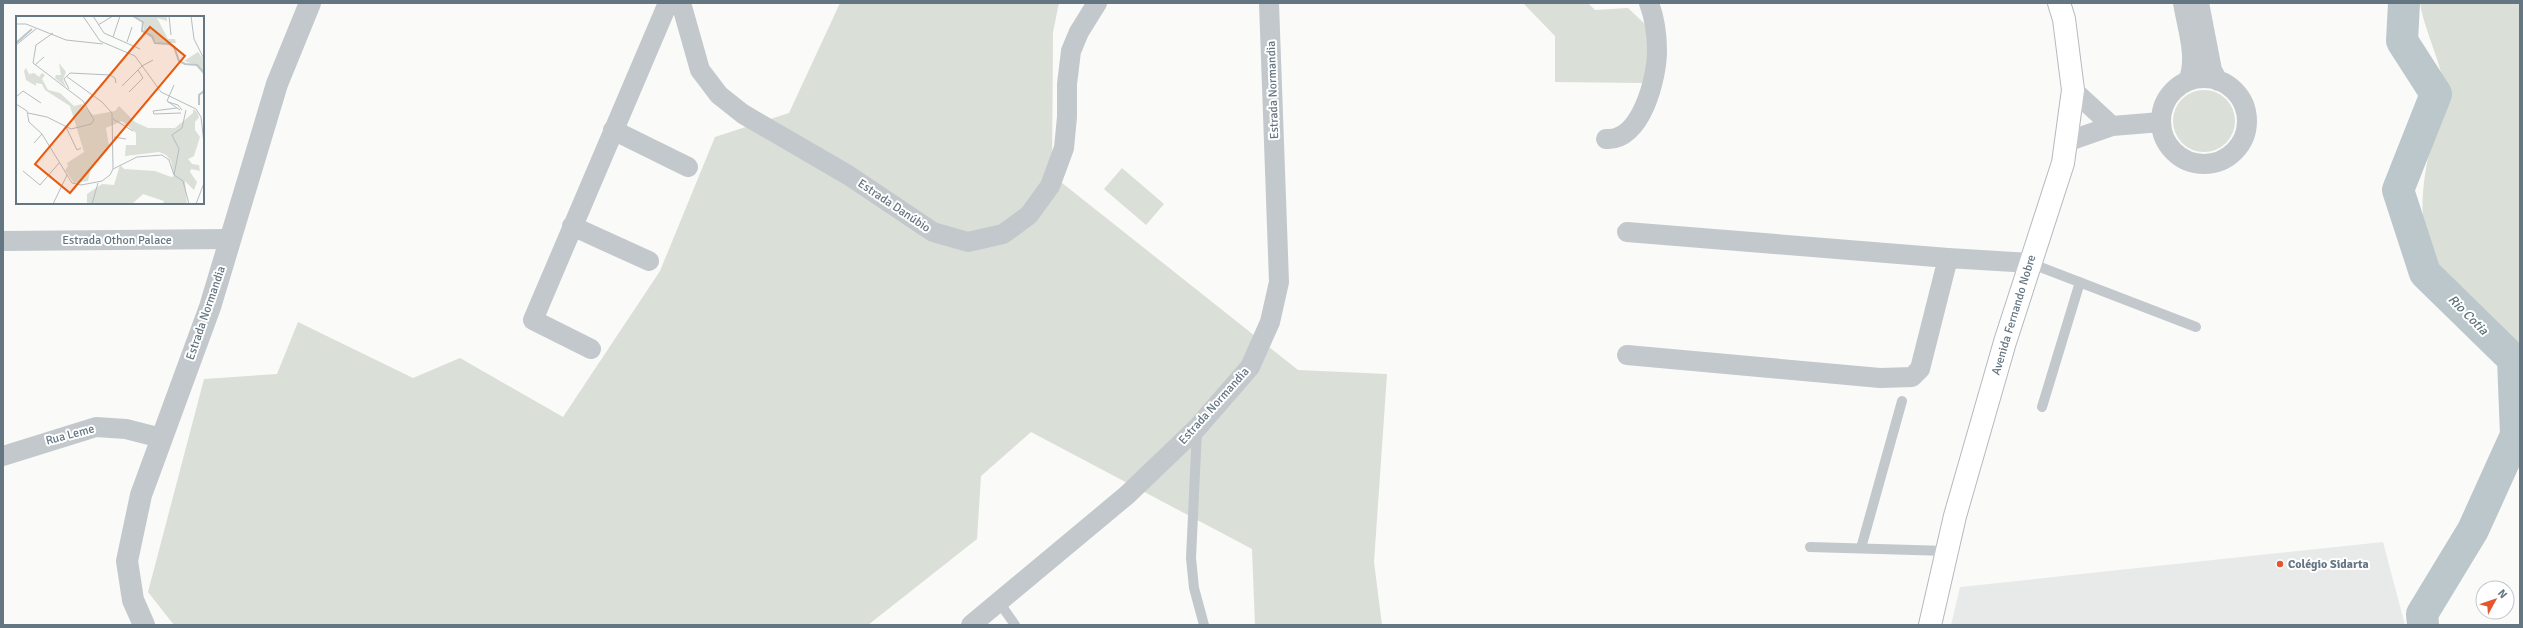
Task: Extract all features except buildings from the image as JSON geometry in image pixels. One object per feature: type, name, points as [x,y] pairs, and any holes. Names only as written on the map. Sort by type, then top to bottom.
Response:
[{"type":"main road","name":"Avenida Fernando Nobre","points":[[1930,625],[1947,551],[2002,350],[2063,163],[2073,90],[2064,19],[2059,3]]},
{"type":"street","name":"Estrada Normandia","points":[[144,625],[133,600],[127,561],[141,495],[210,307],[276,84],[310,3]]},
{"type":"street","points":[[591,349],[533,320],[668,3]]},
{"type":"street","name":"Estrada Danúbio","points":[[681,3],[700,70],[719,94],[743,114],[848,175],[933,232],[968,242],[1003,234],[1029,215],[1050,186],[1064,148],[1067,117],[1067,84],[1071,51],[1078,32],[1098,3]]},
{"type":"street","name":"Estrada Normandia","points":[[971,625],[1127,495],[1197,428],[1250,367],[1270,322],[1279,282],[1269,3]]},
{"type":"street","points":[[1606,139],[1613,140],[1633,127],[1644,110],[1656,75],[1657,51],[1655,18],[1649,3]]},
{"type":"street","points":[[2183,3],[2193,61],[2193,71],[2188,81]]},
{"type":"street","points":[[2199,3],[2212,70],[2218,81]]},
{"type":"street","points":[[2208,78],[2218,81],[2236,92],[2242,101],[2247,121],[2243,141],[2229,156],[2215,163],[2200,164],[2180,157],[2166,142],[2161,122],[2162,112],[2171,93],[2188,81],[2208,78]]},
{"type":"street","points":[[2073,90],[2112,126]]},
{"type":"street","points":[[2066,142],[2112,126],[2161,122]]},
{"type":"street","points":[[613,130],[688,167]]},
{"type":"street","points":[[572,226],[649,261]]},
{"type":"street","points":[[1627,232],[1948,258],[2030,263]]},
{"type":"street","name":"Estrada Othon Palace","points":[[3,241],[230,239]]},
{"type":"street","points":[[1626,355],[1880,378],[1912,377],[1920,368],[1948,258]]},
{"type":"street","name":"Rua Leme","points":[[3,456],[96,427],[126,429],[161,438]]},
{"type":"lane","points":[[2030,263],[2196,327]]},
{"type":"lane","points":[[2042,407],[2080,282]]},
{"type":"lane","points":[[1861,548],[1902,401]]},
{"type":"lane","points":[[1197,428],[1191,558],[1194,588],[1204,625]]},
{"type":"lane","points":[[1810,547],[1947,551]]},
{"type":"lane","points":[[999,602],[1015,625]]},
{"type":"shaded area","points":[[840,3],[1059,3],[1053,32],[1052,175],[1298,370],[1387,374],[1374,562],[1382,625],[1255,625],[1252,549],[1031,432],[981,476],[977,539],[868,625],[174,625],[148,592],[204,379],[277,374],[298,322],[413,378],[460,358],[563,417],[660,271],[715,137],[789,113]]},
{"type":"shaded area","points":[[1523,3],[1588,3],[1595,10],[1628,8],[1649,28],[1657,67],[1642,83],[1555,82],[1555,36]]},
{"type":"shaded area","points":[[2420,3],[2520,3],[2520,359],[2480,318],[2453,286],[2441,270],[2432,254],[2426,238],[2422,206],[2425,175],[2434,135],[2443,119],[2446,99],[2441,72]]},
{"type":"shaded area","points":[[2204,90],[2216,92],[2226,99],[2233,109],[2235,121],[2233,133],[2226,143],[2216,150],[2204,152],[2192,150],[2182,143],[2175,133],[2173,121],[2175,109],[2182,99],[2192,92]]},
{"type":"shaded area","points":[[1122,168],[1164,204],[1146,225],[1104,189]]},
{"type":"shaded area","name":"Colégio Sidarta","points":[[2383,542],[2405,625],[1951,625],[1960,587]]},
{"type":"waterway","name":"Rio Cotia","points":[[2404,3],[2402,41],[2436,94],[2398,190],[2425,273],[2513,359],[2516,435],[2473,530],[2422,614],[2423,625]]},
{"type":"place","name":"Colégio Sidarta","points":[[2280,564]]}]
